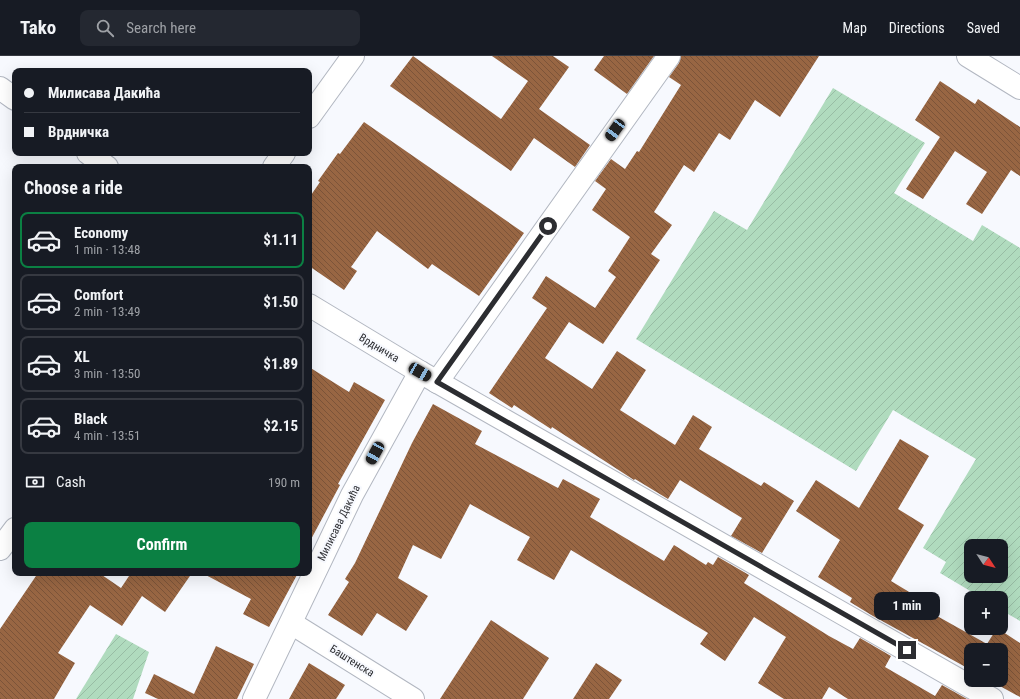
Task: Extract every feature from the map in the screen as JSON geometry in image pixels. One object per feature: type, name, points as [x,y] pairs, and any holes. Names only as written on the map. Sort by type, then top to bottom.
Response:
[{"type":"street","points":[[312,114],[353,56]]},
{"type":"street","name":"Милисава Дакића","points":[[254,699],[352,495],[429,377],[669,56]]},
{"type":"street","points":[[968,56],[1020,88]]},
{"type":"street","points":[[0,88],[12,97]]},
{"type":"street","points":[[92,156],[103,164]]},
{"type":"street","name":"Врдничка","points":[[312,307],[429,377],[992,699]]},
{"type":"street","points":[[0,549],[12,532]]},
{"type":"street","name":"Баштенска","points":[[291,623],[413,699]]},
{"type":"green space","points":[[833,88],[925,143],[894,193],[973,241],[982,225],[1020,248],[1020,621],[1008,614],[1008,591],[970,591],[940,573],[946,562],[923,548],[976,459],[893,410],[856,471],[636,339],[714,211],[747,230]]},
{"type":"green space","points":[[116,634],[149,652],[133,699],[76,699]]},
{"type":"building","points":[[413,56],[501,119],[528,81],[492,56],[553,56],[569,67],[539,109],[590,145],[575,167],[534,138],[511,171],[390,86]]},
{"type":"building","points":[[604,56],[654,56],[627,94],[594,70]]},
{"type":"building","points":[[681,56],[819,56],[780,117],[755,100],[730,140],[719,133],[694,172],[684,165],[654,212],[672,225],[651,254],[660,260],[603,344],[569,322],[545,358],[592,389],[617,351],[646,370],[620,410],[675,445],[693,415],[712,427],[699,449],[761,486],[764,482],[794,501],[762,553],[731,536],[742,518],[680,480],[668,499],[635,479],[634,480],[552,427],[551,429],[514,405],[512,408],[489,393],[547,308],[532,298],[546,276],[595,308],[616,277],[608,271],[630,237],[592,210],[606,189],[595,181],[611,159],[625,169],[637,151],[639,152],[681,85],[669,77],[679,63]]},
{"type":"building","points":[[940,81],[975,104],[978,99],[1020,127],[1020,176],[1011,170],[982,214],[966,204],[987,172],[955,151],[923,199],[906,189],[940,137],[915,120]]},
{"type":"building","points":[[364,122],[524,233],[479,296],[432,264],[428,269],[377,231],[351,267],[357,271],[344,290],[312,268],[312,194],[320,182],[318,181],[338,153],[340,154]]},
{"type":"building","points":[[312,369],[349,392],[354,382],[385,400],[338,484],[340,485],[312,537]]},
{"type":"building","points":[[433,404],[482,431],[475,444],[558,488],[563,479],[600,499],[590,517],[664,561],[674,545],[706,565],[708,562],[713,565],[718,557],[749,575],[744,583],[829,636],[853,649],[860,638],[891,656],[885,667],[935,696],[942,685],[967,699],[848,699],[829,687],[822,699],[784,699],[758,683],[786,637],[754,617],[725,661],[700,644],[708,633],[571,550],[554,580],[517,560],[530,537],[470,504],[441,559],[413,545],[398,578],[428,596],[406,631],[377,613],[362,636],[328,615],[349,582],[345,579],[355,563],[412,443]]},
{"type":"building","points":[[900,439],[929,456],[898,509],[924,525],[891,581],[924,601],[921,607],[964,631],[964,635],[971,635],[985,643],[964,643],[964,666],[850,602],[852,598],[818,577],[840,540],[796,511],[816,480],[859,508]]},
{"type":"building","points":[[36,576],[103,576],[121,588],[129,576],[190,576],[165,612],[142,596],[122,626],[90,605],[58,653],[75,663],[54,699],[0,699],[0,629]]},
{"type":"building","points":[[208,576],[296,576],[269,627],[243,614],[251,599]]},
{"type":"building","points":[[491,620],[549,658],[523,699],[440,699]]},
{"type":"building","points":[[993,635],[1008,635],[1020,643],[1020,697],[1002,687],[1008,687],[1008,643],[988,643]]},
{"type":"building","points":[[216,646],[254,664],[237,699],[158,699],[145,693],[154,674],[194,694]]},
{"type":"building","points":[[309,663],[345,685],[336,699],[289,699]]},
{"type":"building","points":[[596,663],[622,680],[609,699],[573,699]]},
{"type":"route","points":[[548,226],[437,382],[508,421],[907,650]]}]
